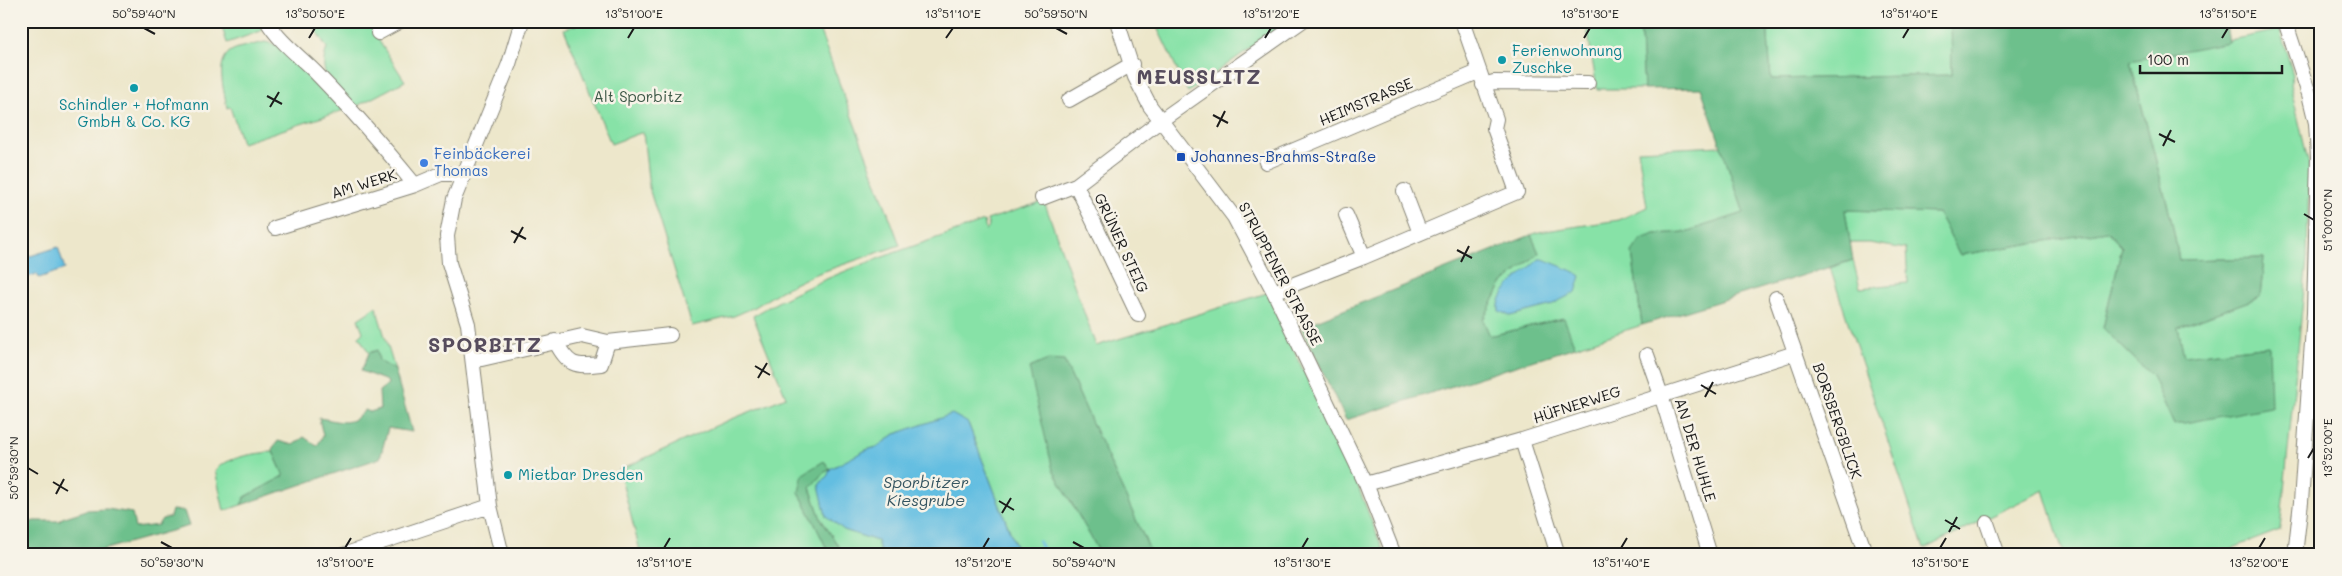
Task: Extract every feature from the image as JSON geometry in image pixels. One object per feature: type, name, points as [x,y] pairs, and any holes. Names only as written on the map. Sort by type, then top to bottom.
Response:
[{"type":"street","points":[[266,21],[273,32],[314,70],[368,126],[415,185]]},
{"type":"street","points":[[378,33],[400,21]]},
{"type":"street","points":[[502,555],[490,506],[468,324],[449,263],[447,236],[454,199],[509,64],[522,21]]},
{"type":"street","name":"STRUPPENER STRASSE","points":[[1117,21],[1140,90],[1160,122],[1234,218],[1274,292],[1366,484],[1394,555]]},
{"type":"street","points":[[1042,198],[1076,185],[1160,122],[1302,21]]},
{"type":"street","points":[[1274,292],[1364,257],[1517,192],[1494,128],[1496,119],[1462,21]]},
{"type":"street","points":[[2284,21],[2309,94],[2316,123],[2318,157],[2317,313],[2295,555]]},
{"type":"street","points":[[1069,100],[1132,64]]},
{"type":"street","name":"HEIMSTRASSE","points":[[1266,162],[1481,78],[1494,82],[1588,83]]},
{"type":"street","name":"AM WERK","points":[[275,228],[415,185],[441,174],[464,174]]},
{"type":"street","name":"GRÜNER STEIG","points":[[1076,185],[1138,315]]},
{"type":"street","points":[[1404,191],[1420,233]]},
{"type":"street","points":[[1346,215],[1364,257]]},
{"type":"street","name":"BORSBERGBLICK","points":[[1776,298],[1866,555]]},
{"type":"street","points":[[472,361],[582,336],[608,342],[670,334]]},
{"type":"street","points":[[555,341],[564,358],[578,367],[601,364],[608,342]]},
{"type":"street","name":"HÜFNERWEG","points":[[1366,484],[1522,440],[1795,353]]},
{"type":"street","name":"AN DER HUHLE","points":[[1647,356],[1662,395],[1710,555]]},
{"type":"street","points":[[1522,440],[1558,555]]},
{"type":"street","points":[[342,555],[490,506]]},
{"type":"street","points":[[1987,523],[1998,555]]},
{"type":"green space","points":[[220,21],[259,21],[263,27],[261,31],[227,43]]},
{"type":"green space","points":[[310,21],[366,21],[405,81],[355,107],[329,81],[324,67],[327,48]]},
{"type":"green space","name":"Alt Sporbitz","points":[[576,21],[816,21],[900,245],[813,275],[782,290],[755,307],[734,316],[692,326],[649,188],[643,132],[611,144],[564,29],[576,25]]},
{"type":"green space","points":[[1154,21],[1289,21],[1188,92]]},
{"type":"green space","points":[[1586,21],[1640,21],[1644,89],[1597,89]]},
{"type":"green space","points":[[1640,21],[1767,21],[1771,79],[1952,75],[1951,21],[2225,21],[2229,42],[2130,61],[2172,223],[2179,260],[2264,258],[2260,297],[2178,327],[2184,356],[2269,346],[2271,407],[2174,425],[2152,376],[2103,328],[2122,247],[2107,231],[1960,255],[1938,213],[1845,210],[1853,260],[1642,325],[1632,252],[1641,239],[1655,234],[1685,232],[1744,213],[1701,88],[1644,89]]},
{"type":"green space","points":[[1767,21],[1951,21],[1952,75],[1771,79]]},
{"type":"green space","points":[[2280,30],[2293,75],[2290,84],[2309,165],[2307,259],[2280,530],[2215,555],[2064,555],[2044,490],[1924,549],[1830,268],[1853,260],[1860,288],[1908,283],[1906,249],[1869,243],[1850,243],[1845,210],[1938,213],[1960,255],[2107,231],[2122,247],[2103,328],[2152,376],[2174,425],[2269,346],[2184,356],[2178,327],[2260,297],[2264,258],[2179,260],[2172,223],[2130,60]]},
{"type":"green space","points":[[265,42],[277,45],[344,110],[242,143],[230,107],[227,108],[222,78],[223,62],[226,56],[235,49]]},
{"type":"green space","points":[[1721,146],[1744,213],[1685,232],[1655,234],[1632,252],[1642,325],[1575,347],[1563,318],[1490,336],[1483,320],[1502,284],[1539,253],[1531,235],[1539,232],[1619,220],[1647,207],[1638,150]]},
{"type":"green space","points":[[1044,201],[1096,346],[1267,293],[1359,489],[1385,555],[1152,555],[1064,361],[1053,470],[1101,555],[1019,555],[968,423],[895,434],[877,447],[866,450],[828,475],[819,485],[844,530],[878,541],[881,555],[844,555],[821,519],[810,487],[822,474],[830,469],[824,461],[799,492],[830,555],[641,555],[619,470],[722,423],[786,397],[753,316],[808,287],[895,252],[984,221],[986,231],[989,227],[987,220]]},
{"type":"green space","points":[[1531,235],[1539,253],[1502,284],[1483,320],[1490,336],[1564,318],[1575,347],[1346,420],[1301,327]]},
{"type":"green space","points":[[376,307],[395,370],[379,361],[377,350],[369,353],[359,337],[363,332],[358,319]]},
{"type":"green space","points":[[377,350],[379,361],[395,370],[412,432],[388,428],[380,458],[241,505],[245,497],[284,476],[272,449],[278,441],[293,445],[304,437],[317,446],[323,436],[319,418],[344,422],[354,419],[365,410],[370,412],[380,409],[379,391],[388,384],[387,381],[361,371],[369,353]]},
{"type":"green space","points":[[1048,360],[1064,361],[1152,555],[1101,555],[1053,470],[1029,368]]},
{"type":"green space","points":[[273,452],[284,476],[245,497],[241,505],[224,511],[215,470],[234,459]]},
{"type":"green space","points":[[824,461],[830,469],[822,474],[810,488],[821,519],[844,555],[830,555],[799,492],[803,474]]},
{"type":"green space","points":[[107,509],[132,513],[135,528],[158,525],[162,519],[170,517],[172,510],[184,511],[189,526],[84,555],[21,555],[21,526],[34,521],[60,521],[62,518],[87,510]]},
{"type":"water","points":[[58,247],[65,269],[39,278],[37,274],[21,279],[21,259]]},
{"type":"water","points":[[1539,259],[1543,259],[1581,276],[1576,292],[1549,306],[1510,316],[1499,311],[1499,303],[1507,289]]},
{"type":"water","name":"Sporbitzer Kiesgrube","points":[[952,414],[968,423],[1019,555],[881,555],[877,541],[844,530],[826,516],[819,485],[828,475],[830,469],[866,450],[877,447],[895,434]]},
{"type":"waterway","points":[[1039,541],[1044,555]]},
{"type":"place","name":"Ferienwohnung Zuschke","points":[[1502,60]]},
{"type":"place","name":"Schindler + Hofmann GmbH & Co. KG","points":[[134,88]]},
{"type":"place","name":"Johannes-Brahms-Straße","points":[[1181,157]]},
{"type":"place","name":"Feinbäckerei Thomas","points":[[424,163]]},
{"type":"place","name":"Mietbar Dresden","points":[[508,475]]},
{"type":"district","name":"MEUSSLITZ","points":[[1199,77]]},
{"type":"district","name":"SPORBITZ","points":[[485,345]]}]
